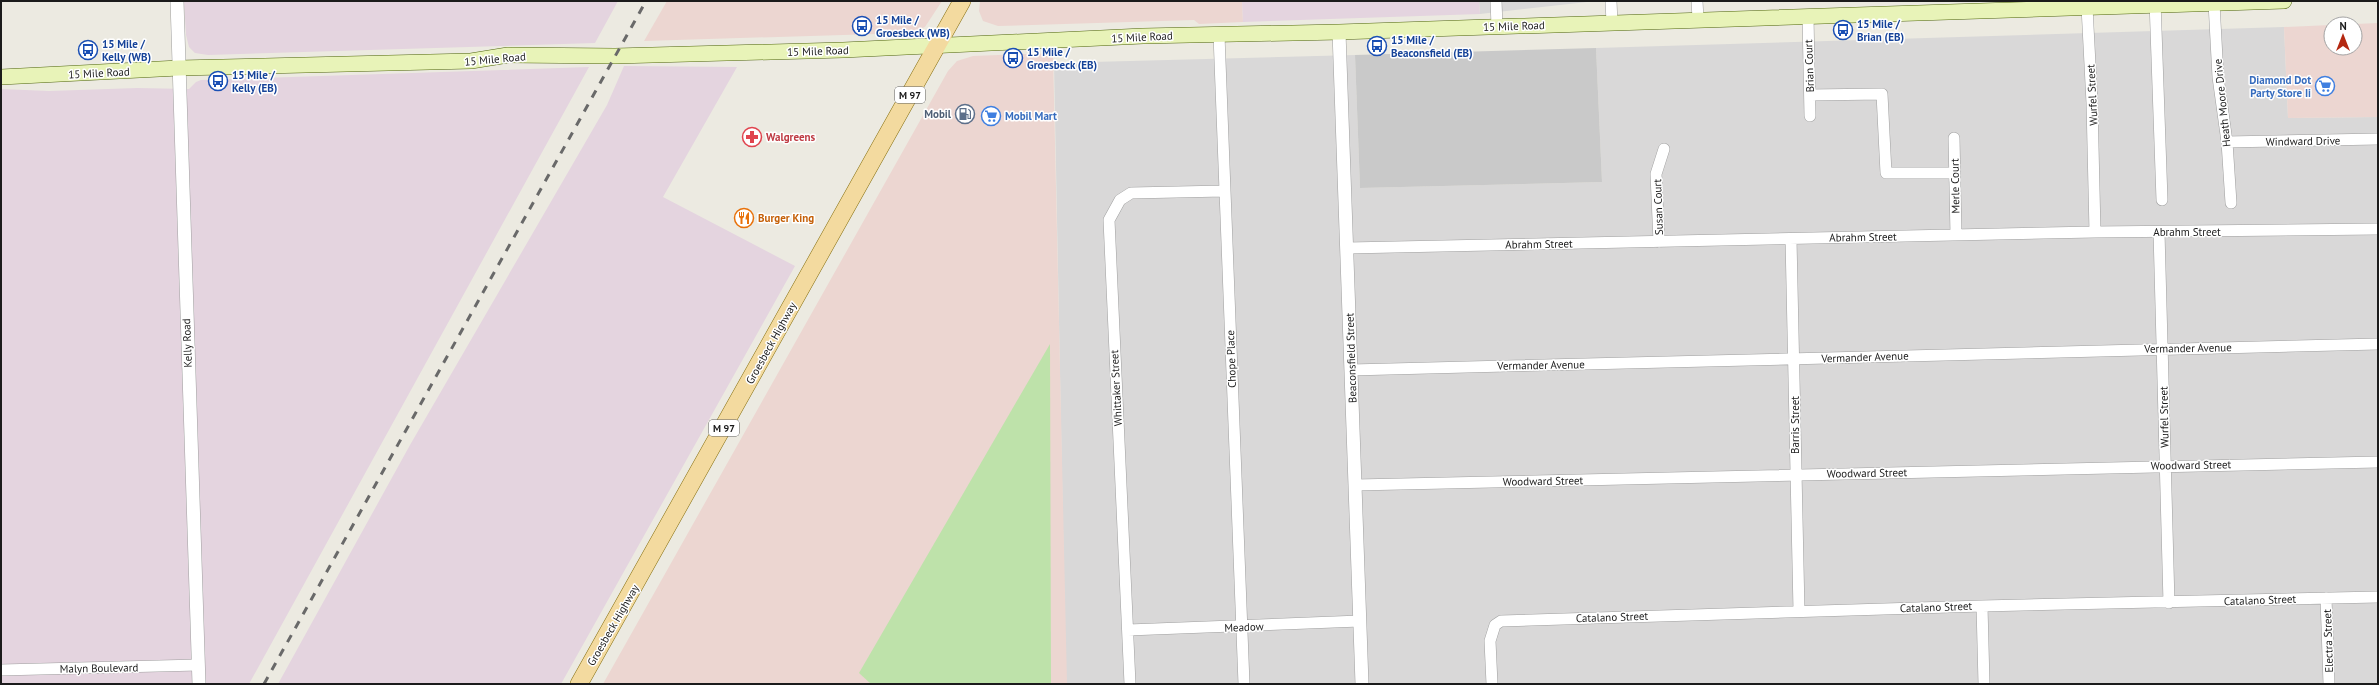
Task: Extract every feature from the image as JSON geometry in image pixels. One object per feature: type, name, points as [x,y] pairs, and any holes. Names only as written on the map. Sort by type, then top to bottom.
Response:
[{"type":"main road","name":"Groesbeck Highway","points":[[580,684],[962,1]]},
{"type":"main road","name":"15 Mile Road","points":[[1,77],[179,68],[471,62],[508,55],[615,56],[936,47],[1143,36],[1339,32],[1612,23],[1808,16],[2041,5],[2087,7],[2155,3],[2284,1]]},
{"type":"street","name":"Kelly Road","points":[[176,1],[199,684]]},
{"type":"street","points":[[1496,1],[1497,26]]},
{"type":"street","points":[[1611,1],[1612,23]]},
{"type":"street","points":[[1697,1],[1698,19]]},
{"type":"street","points":[[2155,3],[2162,200]]},
{"type":"street","name":"Heath Moore Drive","points":[[2214,3],[2218,77],[2228,142],[2231,203]]},
{"type":"street","name":"Wurfel Street","points":[[2087,7],[2092,103],[2095,232]]},
{"type":"street","name":"Brian Court","points":[[1808,16],[1810,116]]},
{"type":"street","name":"Beaconsfield Street","points":[[1339,32],[1348,248],[1362,684]]},
{"type":"street","name":"Chope Place","points":[[1219,34],[1244,684]]},
{"type":"street","points":[[1810,95],[1882,94],[1886,173],[1955,173]]},
{"type":"street","name":"Merle Court","points":[[1954,138],[1956,235]]},
{"type":"street","name":"Windward Drive","points":[[2228,142],[2378,139]]},
{"type":"street","name":"Susan Court","points":[[1659,242],[1656,174],[1664,149]]},
{"type":"street","name":"Whittaker Street","points":[[1130,684],[1109,220],[1120,200],[1131,193],[1224,191]]},
{"type":"street","name":"Abrahm Street","points":[[1348,248],[2095,232],[2378,229]]},
{"type":"street","name":"Wurfel Street","points":[[2159,232],[2169,603]]},
{"type":"street","name":"Barris Street","points":[[1791,239],[1795,359],[1799,611]]},
{"type":"street","name":"Vermander Avenue","points":[[1351,370],[2163,348],[2378,344]]},
{"type":"street","name":"Woodward Street","points":[[1356,485],[2378,462]]},
{"type":"street","name":"Catalano Street","points":[[1492,684],[1490,641],[1494,625],[1508,620],[1982,606],[2169,603],[2378,596]]},
{"type":"street","name":"Electra Street","points":[[2326,598],[2329,684]]},
{"type":"street","points":[[1982,606],[1984,684]]},
{"type":"street","name":"Meadow","points":[[1128,630],[1242,627],[1360,621]]},
{"type":"street","name":"Malyn Boulevard","points":[[1,670],[198,665]]},
{"type":"shaded area","points":[[184,1],[618,1],[595,43],[208,55],[195,53],[189,47],[186,35]]},
{"type":"shaded area","points":[[667,1],[942,1],[925,27],[908,33],[644,41]]},
{"type":"shaded area","points":[[980,1],[1242,1],[1243,22],[1199,24],[1194,20],[998,26],[983,21],[979,11]]},
{"type":"shaded area","points":[[1242,1],[1479,1],[1480,14],[1243,22]]},
{"type":"shaded area","points":[[1479,1],[1596,1],[1480,14]]},
{"type":"shaded area","points":[[2378,23],[2378,117],[2288,118],[2284,27],[2323,25],[2323,56],[2363,56],[2363,24]]},
{"type":"shaded area","points":[[2284,27],[2288,118],[2378,117],[2378,684],[1066,684],[1054,63],[1355,55],[1360,188],[1602,182],[1596,48]]},
{"type":"shaded area","points":[[1596,48],[1602,182],[1360,188],[1355,55]]},
{"type":"shaded area","points":[[1053,53],[1067,684],[603,684],[948,71],[957,61],[973,56]]},
{"type":"shaded area","points":[[624,66],[737,67],[663,197],[795,266],[561,684],[278,684],[410,445],[607,105]]},
{"type":"shaded area","points":[[589,67],[249,684],[1,684],[1,89],[49,91],[137,88],[189,89],[196,82],[201,80]]},
{"type":"green space","points":[[1050,344],[1051,684],[871,684],[859,673]]},
{"type":"railway","points":[[264,684],[646,1]]},
{"type":"place","name":"15 Mile / Groesbeck (WB)","points":[[862,26]]},
{"type":"place","name":"15 Mile / Brian (EB)","points":[[1843,30]]},
{"type":"place","name":"15 Mile / Beaconsfield (EB)","points":[[1377,46]]},
{"type":"place","name":"15 Mile / Kelly (WB)","points":[[88,50]]},
{"type":"place","name":"15 Mile / Groesbeck (EB)","points":[[1013,58]]},
{"type":"place","name":"15 Mile / Kelly (EB)","points":[[218,81]]},
{"type":"place","name":"Diamond Dot Party Store Ii","points":[[2325,86]]},
{"type":"place","name":"Mobil","points":[[965,114]]},
{"type":"place","name":"Mobil Mart","points":[[991,116]]},
{"type":"place","name":"Walgreens","points":[[752,137]]},
{"type":"place","name":"Burger King","points":[[744,218]]}]
